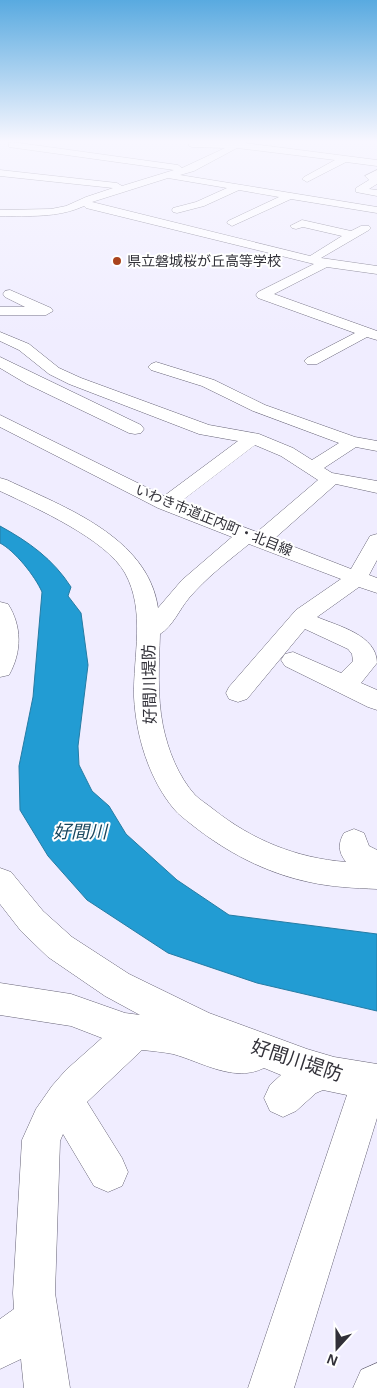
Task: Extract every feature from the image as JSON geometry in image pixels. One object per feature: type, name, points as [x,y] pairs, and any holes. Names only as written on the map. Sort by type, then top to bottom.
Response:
[{"type":"street","points":[[0,213],[58,211],[73,207]]},
{"type":"street","points":[[93,207],[319,261],[376,271]]},
{"type":"street","points":[[232,222],[264,207]]},
{"type":"street","points":[[270,207],[286,210]]},
{"type":"street","points":[[316,207],[322,209],[377,210]]},
{"type":"street","points":[[322,209],[299,225],[328,225],[353,235]]},
{"type":"street","points":[[365,228],[326,248],[319,261],[263,295],[366,333]]},
{"type":"street","points":[[252,245],[269,237]]},
{"type":"street","points":[[0,311],[46,311],[17,299],[13,300]]},
{"type":"street","points":[[312,361],[366,333],[377,323]]},
{"type":"street","points":[[338,333],[366,333]]},
{"type":"street","points":[[0,336],[24,347],[48,367],[75,381],[196,428],[215,433],[254,438],[287,452],[326,477],[377,487]]},
{"type":"street","points":[[0,362],[20,375],[135,430]]},
{"type":"street","points":[[0,383],[48,367]]},
{"type":"street","points":[[156,367],[208,383],[259,408],[327,431],[352,442],[377,446]]},
{"type":"street","name":"いわき市道正内町・北目線","points":[[0,420],[165,504],[367,582]]},
{"type":"street","points":[[165,504],[254,438]]},
{"type":"street","points":[[312,468],[352,442]]},
{"type":"street","points":[[148,631],[158,627],[164,621],[172,604],[203,572],[300,507],[332,478]]},
{"type":"street","name":"好間川堤防","points":[[0,484],[81,526],[117,549],[135,570],[145,591],[149,617],[146,696],[150,729],[164,768],[183,801],[217,830],[264,856],[303,868],[345,875],[377,876]]},
{"type":"street","points":[[238,693],[301,618],[367,582],[377,540]]},
{"type":"street","points":[[0,610],[9,628],[4,635],[0,669]]},
{"type":"street","points":[[301,618],[361,648],[364,653],[365,663],[345,685]]},
{"type":"street","points":[[293,660],[377,701]]},
{"type":"street","points":[[354,841],[354,850],[358,855],[377,863]]},
{"type":"street","name":"好間川堤防","points":[[0,881],[32,921],[60,947],[117,985],[201,1027],[273,1054],[322,1071],[377,1082]]},
{"type":"street","points":[[0,999],[71,1010],[125,1030],[173,1037],[216,1052],[262,1057],[273,1054]]},
{"type":"street","points":[[47,1388],[34,1293],[41,1140],[49,1122],[79,1083],[136,1032]]},
{"type":"street","points":[[283,1098],[303,1080],[322,1071]]},
{"type":"street","points":[[271,1388],[362,1105],[377,1098]]},
{"type":"street","points":[[65,1099],[82,1132],[108,1172]]},
{"type":"street","points":[[0,1347],[38,1318]]},
{"type":"water","name":"好間川","points":[[0,526],[40,552],[56,568],[71,587],[68,596],[81,613],[88,665],[78,746],[79,765],[92,791],[109,806],[126,834],[177,880],[229,915],[377,934],[377,1011],[257,983],[168,953],[87,900],[48,856],[20,810],[19,766],[33,697],[42,592],[24,564],[0,543]]},
{"type":"place","name":"県立磐城桜が丘高等学校","points":[[117,261]]}]
